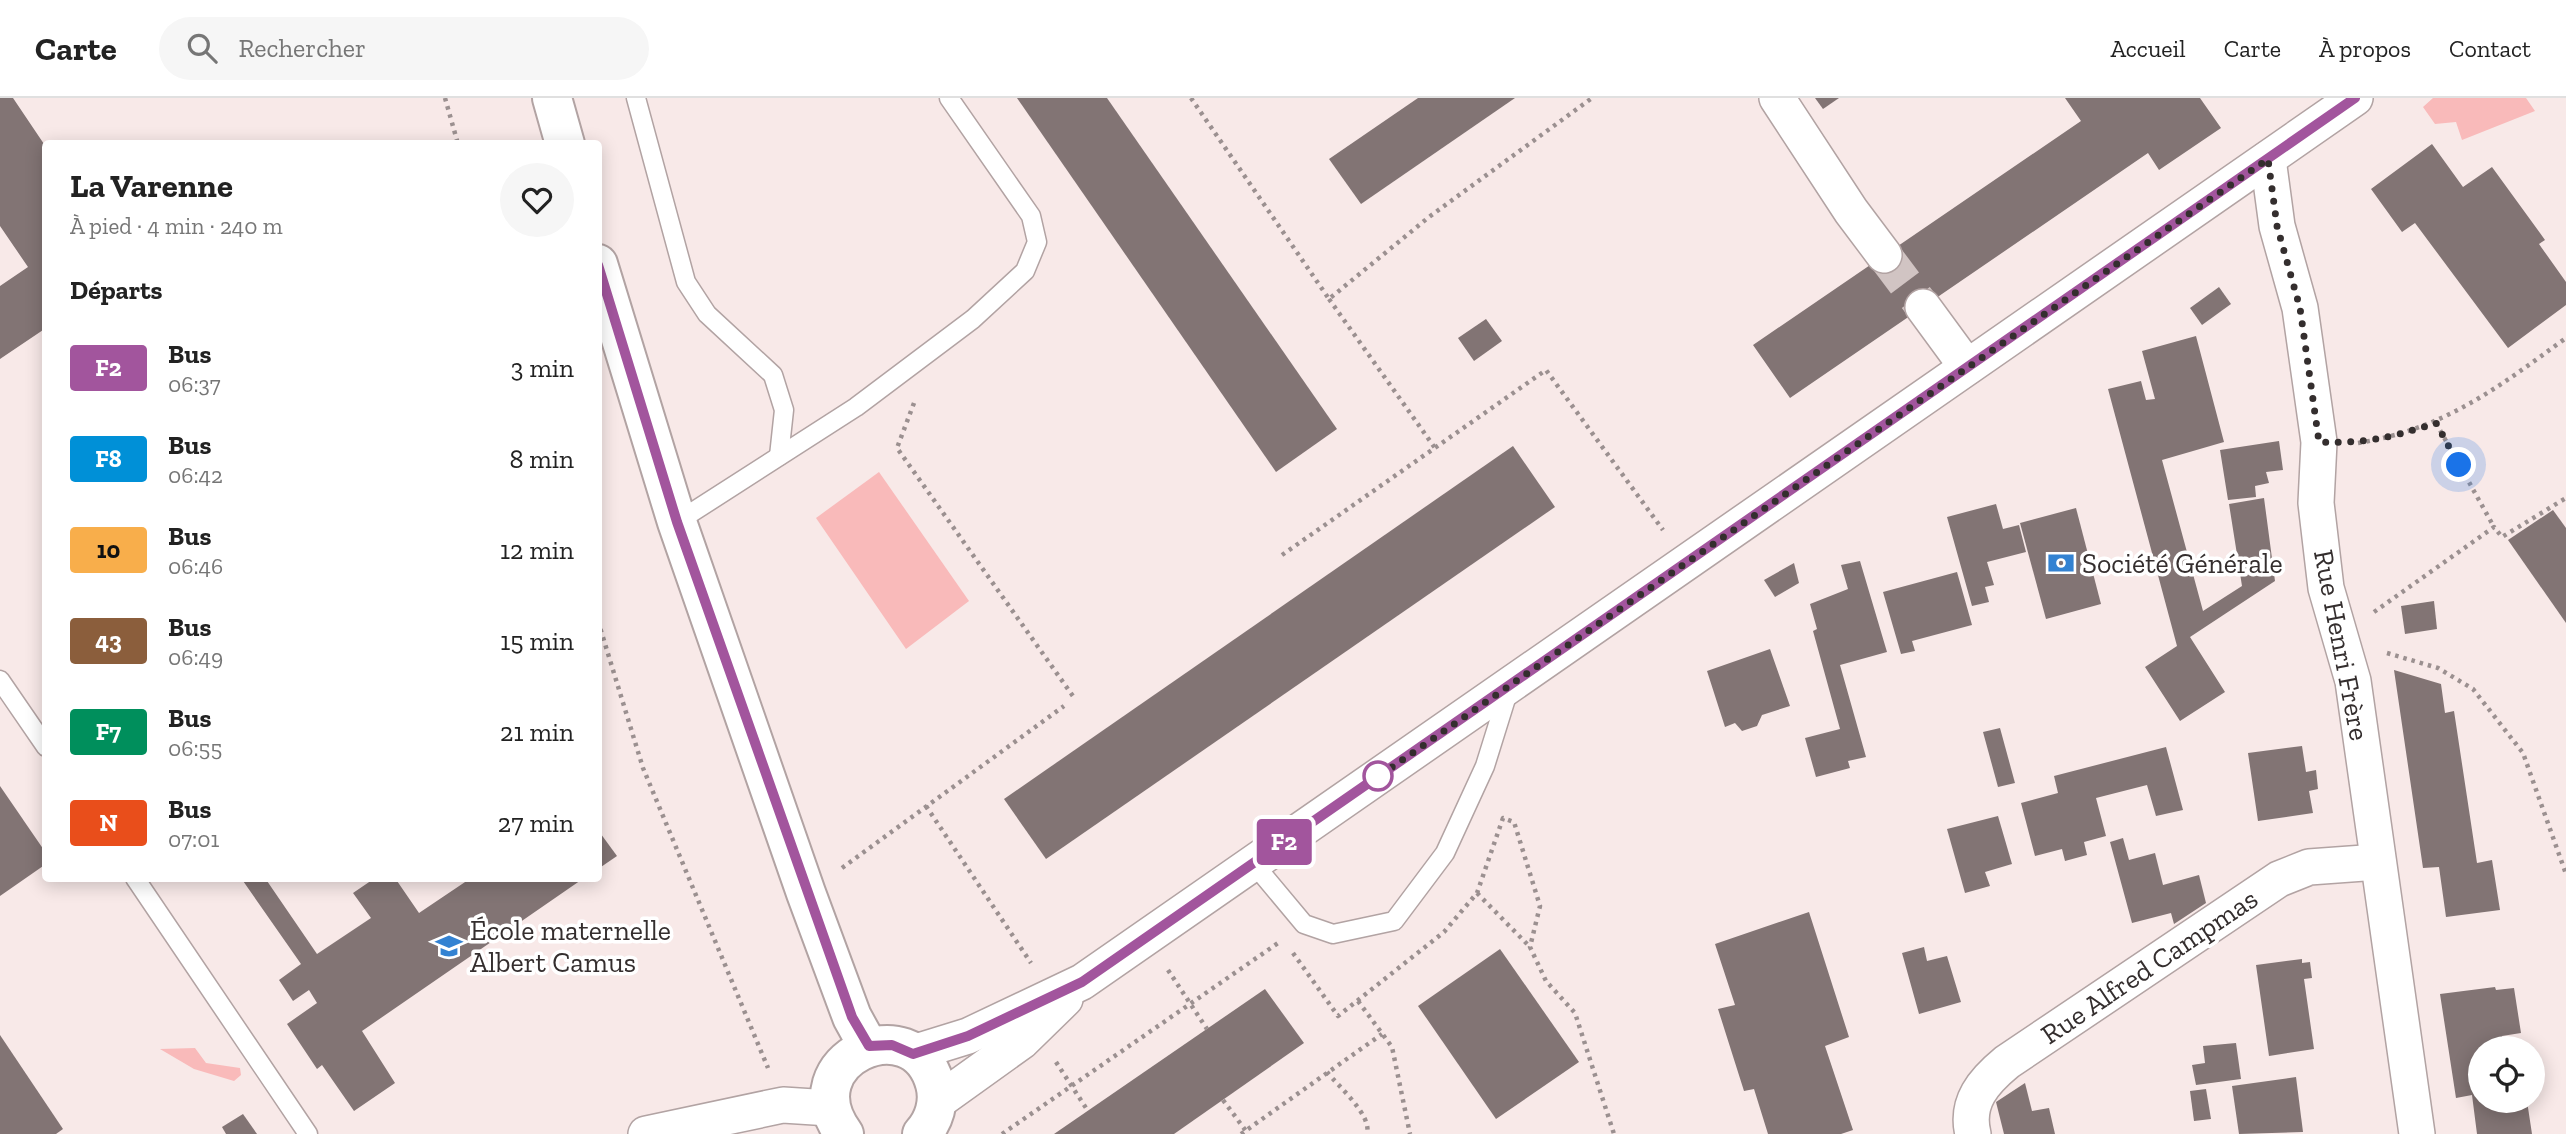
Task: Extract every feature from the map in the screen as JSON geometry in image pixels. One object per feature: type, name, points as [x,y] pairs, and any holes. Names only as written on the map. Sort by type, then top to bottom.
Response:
[{"type":"street","points":[[552,98],[564,140]]},
{"type":"street","points":[[1777,98],[1851,212],[1884,255]]},
{"type":"street","points":[[913,1054],[968,1036],[1067,989],[1147,937],[2268,159],[2343,101]]},
{"type":"street","name":"Rue Henri Frère","points":[[2268,159],[2277,226],[2300,308],[2319,442],[2316,503],[2326,589],[2353,681],[2417,1134]]},
{"type":"street","points":[[602,277],[677,522],[806,894],[852,1017],[869,1046]]},
{"type":"street","points":[[1923,307],[1967,367]]},
{"type":"street","name":"Rue Alfred Campmas","points":[[1973,1134],[1970,1121],[1973,1101],[1987,1079],[2041,1039],[2279,879],[2309,867],[2378,862]]},
{"type":"street","points":[[929,1118],[1034,1030],[1067,989]]},
{"type":"street","points":[[837,1121],[830,1092],[842,1063],[854,1052],[869,1046],[892,1045],[913,1054],[932,1075],[929,1118]]},
{"type":"street","points":[[646,1134],[783,1105],[837,1121]]},
{"type":"lane","points":[[636,98],[686,282],[707,314],[773,375],[784,410],[779,456]]},
{"type":"lane","points":[[677,522],[856,407],[974,319],[1025,271],[1037,242],[1031,216],[949,98]]},
{"type":"lane","points":[[0,680],[42,741]]},
{"type":"lane","points":[[1253,863],[1304,924],[1333,934],[1394,921],[1445,853],[1485,766],[1510,685]]},
{"type":"lane","points":[[138,882],[308,1134]]},
{"type":"path","points":[[445,98],[457,140]]},
{"type":"path","points":[[1191,98],[1435,448]]},
{"type":"path","points":[[1329,299],[1429,217],[1592,98]]},
{"type":"path","points":[[2319,442],[2358,443],[2391,438],[2436,423],[2487,395],[2566,338]]},
{"type":"path","points":[[1282,555],[1546,370],[1686,562]]},
{"type":"path","points":[[902,373],[918,393],[897,449],[1075,699]]},
{"type":"path","points":[[2436,423],[2502,537],[2566,498]]},
{"type":"path","points":[[2364,618],[2494,527]]},
{"type":"path","points":[[602,634],[643,768],[783,1105]]},
{"type":"path","points":[[2381,652],[2438,668],[2473,689],[2523,753],[2566,874]]},
{"type":"path","points":[[806,894],[1065,706]]},
{"type":"path","points":[[926,806],[1067,989]]},
{"type":"path","points":[[1002,1134],[1283,940],[1338,1016],[1444,932],[1477,893],[1503,818],[1514,822],[1540,906],[1530,947]]},
{"type":"path","points":[[1477,893],[1530,947],[1546,981],[1575,1013],[1615,1134]]},
{"type":"path","points":[[1147,937],[1207,1028]]},
{"type":"path","points":[[1358,1001],[1392,1047],[1410,1134]]},
{"type":"path","points":[[1034,1030],[1088,1111]]},
{"type":"path","points":[[1223,1100],[1244,1132],[1382,1034]]},
{"type":"path","points":[[1327,1072],[1363,1116],[1368,1128],[1367,1134]]},
{"type":"shaded area","points":[[2433,98],[2526,98],[2535,111],[2462,140],[2456,122],[2435,124],[2423,107]]},
{"type":"shaded area","points":[[879,472],[969,601],[906,649],[816,518]]},
{"type":"shaded area","points":[[195,1048],[206,1063],[240,1068],[241,1075],[234,1081],[194,1069],[160,1049]]},
{"type":"building","points":[[0,98],[13,98],[42,141],[42,331],[0,359],[0,286],[28,267],[0,226]]},
{"type":"building","points":[[1017,98],[1107,98],[1337,429],[1276,472]]},
{"type":"building","points":[[1418,98],[1515,98],[1361,204],[1329,159]]},
{"type":"building","points":[[1815,98],[1839,98],[1823,109]]},
{"type":"building","points":[[2065,98],[2200,98],[2221,128],[2159,170],[2148,153],[1790,398],[1753,345],[2081,121]]},
{"type":"building","points":[[2432,144],[2463,187],[2492,167],[2545,240],[2539,244],[2566,282],[2566,305],[2508,348],[2415,223],[2402,232],[2371,189]]},
{"type":"building","points":[[2219,287],[2231,304],[2202,325],[2190,308]]},
{"type":"building","points":[[1486,319],[1502,341],[1474,361],[1458,338]]},
{"type":"building","points":[[2196,336],[2224,442],[2162,460],[2203,611],[2242,586],[2229,504],[2264,498],[2275,581],[2190,637],[2225,692],[2180,721],[2145,667],[2177,646],[2108,389],[2141,381],[2146,400],[2155,399],[2142,351]]},
{"type":"building","points":[[2279,441],[2283,470],[2266,472],[2269,483],[2255,486],[2256,497],[2228,500],[2220,450]]},
{"type":"building","points":[[1513,446],[1555,507],[1046,859],[1004,799]]},
{"type":"building","points":[[1996,504],[2003,529],[2019,525],[2026,552],[1987,562],[1994,585],[1985,587],[1989,602],[1972,606],[1947,517]]},
{"type":"building","name":"Société Générale","points":[[2076,508],[2101,604],[2046,619],[2020,523]]},
{"type":"building","points":[[2553,510],[2566,528],[2566,623],[2508,540]]},
{"type":"building","points":[[1860,561],[1887,652],[1840,665],[1866,757],[1848,761],[1850,768],[1816,777],[1805,738],[1840,729],[1813,631],[1817,629],[1810,604],[1848,589],[1841,565]]},
{"type":"building","points":[[1794,563],[1799,583],[1775,597],[1764,580]]},
{"type":"building","points":[[1957,572],[1972,625],[1912,641],[1915,651],[1901,654],[1883,592]]},
{"type":"building","points":[[2434,601],[2437,629],[2405,634],[2401,606]]},
{"type":"building","points":[[1770,649],[1790,706],[1762,715],[1757,726],[1742,731],[1735,723],[1725,727],[1707,671]]},
{"type":"building","points":[[2394,670],[2441,684],[2445,713],[2454,711],[2477,863],[2492,860],[2500,910],[2446,917],[2439,867],[2423,868]]},
{"type":"building","points":[[2000,728],[2015,783],[1998,787],[1983,732]]},
{"type":"building","points":[[2302,746],[2306,772],[2316,770],[2318,789],[2309,791],[2313,813],[2258,821],[2248,753]]},
{"type":"building","points":[[2166,747],[2183,810],[2156,816],[2147,785],[2096,798],[2106,836],[2084,842],[2087,855],[2065,861],[2062,849],[2035,856],[2021,803],[2058,793],[2054,776]]},
{"type":"building","points":[[0,786],[42,847],[42,867],[0,896]]},
{"type":"building","points":[[1998,816],[2012,864],[1985,872],[1990,886],[1965,893],[1947,829]]},
{"type":"building","points":[[602,835],[617,856],[602,866]]},
{"type":"building","points":[[2123,838],[2129,860],[2155,853],[2163,885],[2199,875],[2206,903],[2174,924],[2171,913],[2132,923],[2110,842]]},
{"type":"building","points":[[244,882],[268,882],[317,954],[371,918],[353,893],[369,882],[398,882],[419,913],[465,882],[578,882],[362,1031],[395,1083],[354,1111],[322,1065],[317,1069],[287,1024],[317,1003],[309,990],[293,1001],[279,980],[301,964]]},
{"type":"building","points":[[1809,912],[1849,1037],[1825,1046],[1853,1130],[1841,1134],[1768,1134],[1754,1089],[1744,1091],[1718,1009],[1735,1005],[1715,944]]},
{"type":"building","points":[[1924,947],[1927,961],[1947,956],[1961,1002],[1919,1014],[1902,953]]},
{"type":"building","points":[[1500,949],[1579,1062],[1496,1119],[1418,1006]]},
{"type":"building","points":[[2302,959],[2302,963],[2310,962],[2312,978],[2304,979],[2314,1049],[2269,1056],[2256,965]]},
{"type":"building","points":[[2495,987],[2496,990],[2514,988],[2521,1033],[2468,1036],[2468,1096],[2456,1098],[2440,994]]},
{"type":"building","points":[[1265,989],[1304,1043],[1174,1134],[1054,1134]]},
{"type":"building","points":[[0,1035],[63,1129],[56,1134],[0,1134]]},
{"type":"building","points":[[2236,1043],[2241,1079],[2196,1085],[2192,1065],[2205,1063],[2203,1046]]},
{"type":"building","points":[[2296,1077],[2303,1132],[2239,1134],[2232,1086]]},
{"type":"building","points":[[2025,1083],[2032,1111],[2049,1108],[2055,1134],[2004,1134],[1996,1102]]},
{"type":"building","points":[[2206,1089],[2211,1119],[2194,1121],[2190,1091]]},
{"type":"building","points":[[2474,1113],[2529,1113],[2532,1134],[2477,1134]]},
{"type":"building","points":[[243,1114],[257,1134],[226,1134],[222,1127]]},
{"type":"tunnel","points":[[1884,255],[1923,307]]},
{"type":"bus line","name":"F2","points":[[602,279],[677,522],[806,894],[852,1017],[869,1046],[892,1045],[913,1054],[968,1036],[1082,982],[2355,98]]},
{"type":"place","name":"Société Générale","points":[[2061,563]]},
{"type":"place","name":"École maternelle Albert Camus","points":[[449,946]]},
{"type":"route","points":[[1378,776],[1375,779],[2268,159],[2277,226],[2300,308],[2319,442],[2358,443],[2391,438],[2436,423],[2459,465]]}]
